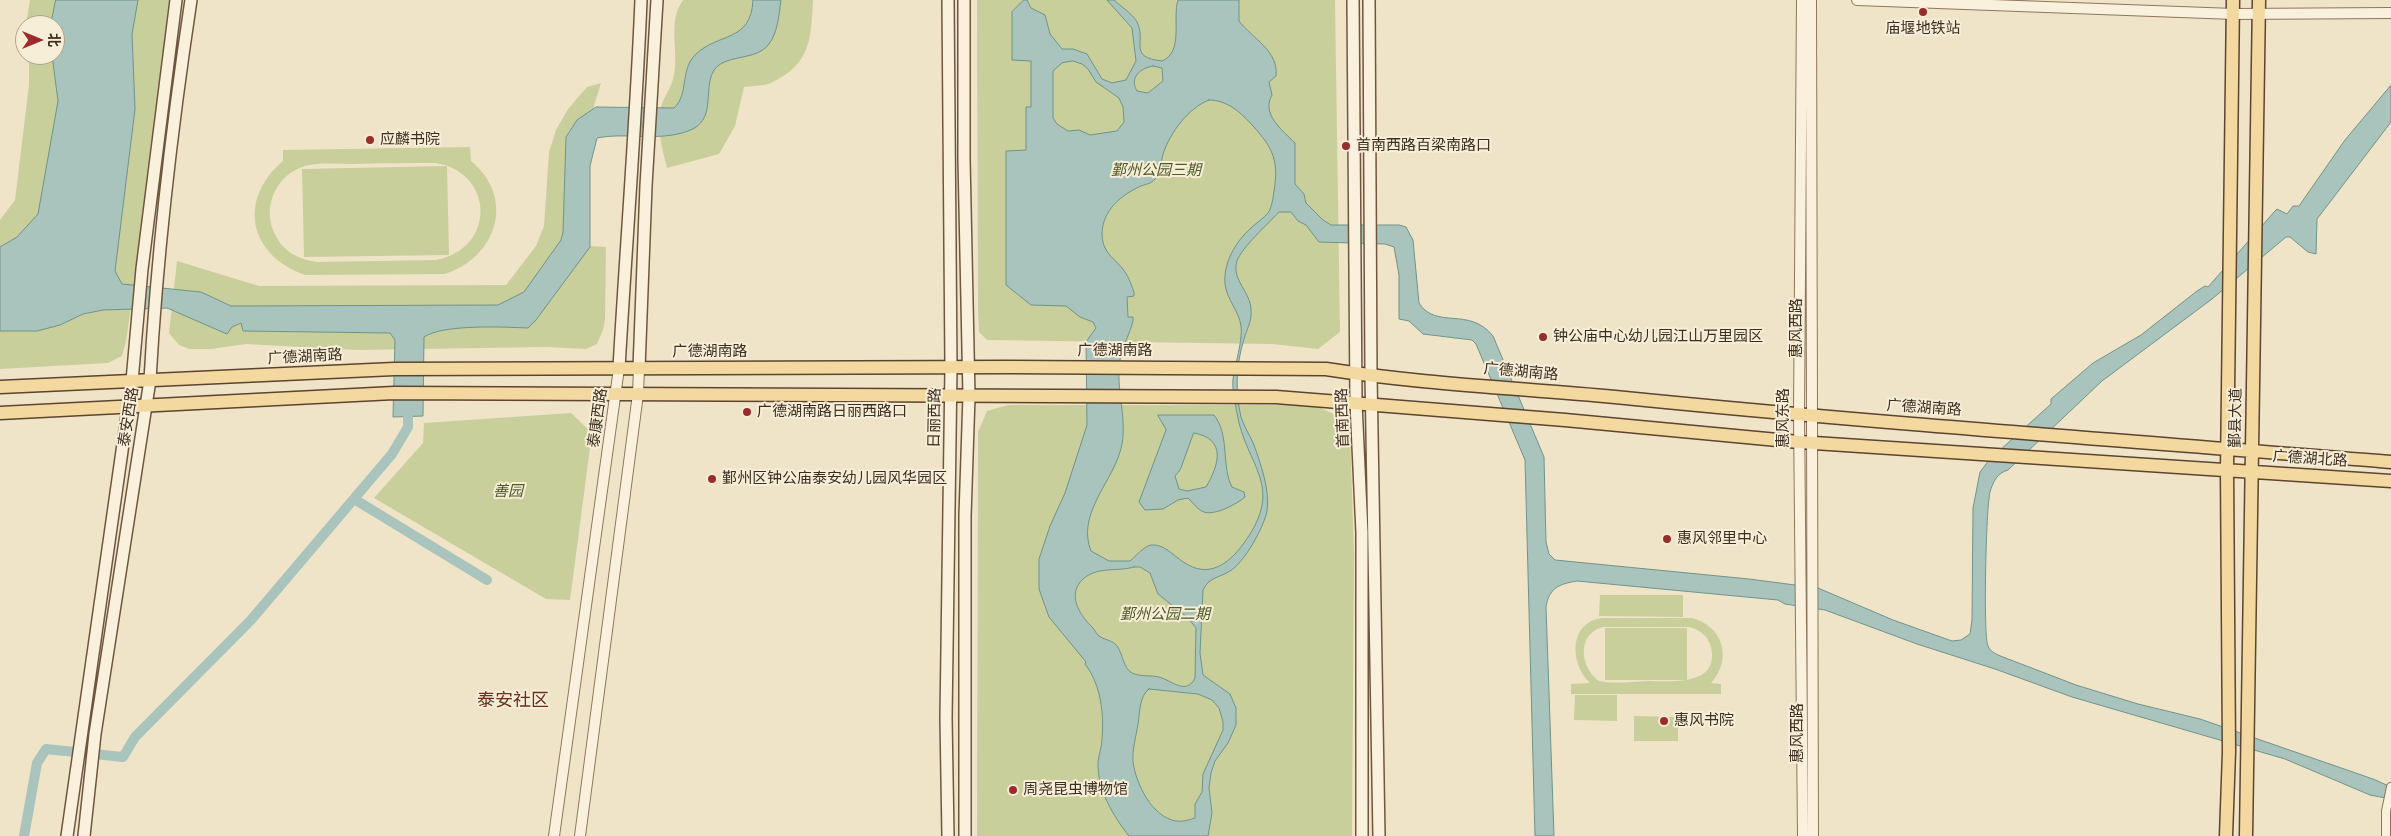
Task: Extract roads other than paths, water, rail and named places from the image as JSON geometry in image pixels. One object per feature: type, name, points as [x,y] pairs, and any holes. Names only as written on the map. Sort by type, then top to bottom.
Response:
[{"type":"main road","name":"泰安西路","points":[[68,836],[76,765],[132,381],[141,275],[176,0]]},
{"type":"main road","name":"泰安西路","points":[[84,836],[95,734],[150,380],[153,323],[171,146],[191,0]]},
{"type":"main road","name":"泰康西路","points":[[619,368],[628,210],[634,149],[641,0]]},
{"type":"main road","points":[[639,368],[657,0]]},
{"type":"main road","name":"日丽西路","points":[[948,0],[951,367],[946,718],[948,836]]},
{"type":"main road","points":[[964,0],[964,168],[969,367],[964,516],[965,836]]},
{"type":"main road","name":"首南西路","points":[[1353,0],[1356,403],[1362,534],[1362,836]]},
{"type":"main road","name":"首南西路","points":[[1369,0],[1371,376],[1379,836]]},
{"type":"main road","name":"鄞县大道","points":[[2226,836],[2229,713],[2227,449],[2233,0]]},
{"type":"main road","name":"鄞县大道","points":[[2246,836],[2259,0]]},
{"type":"main road","name":"广德湖南路","points":[[0,387],[394,369],[1009,367],[1326,369],[1371,376],[1553,391],[1799,415],[2227,449]]},
{"type":"main road","points":[[0,413],[394,393],[1276,397],[1496,414],[1806,442],[2227,469]]},
{"type":"main road","name":"广德湖北路","points":[[2227,449],[2391,462]]},
{"type":"main road","name":"广德湖北路","points":[[2227,469],[2391,481]]},
{"type":"street","name":"惠风东路","points":[[1802,0],[1799,415],[1806,442],[1800,583],[1803,836]]},
{"type":"street","name":"惠风西路","points":[[1811,0],[1812,416],[1806,442],[1812,585],[1813,836]]},
{"type":"street","points":[[1857,0],[2234,14],[2391,13]]},
{"type":"street","name":"泰康西路","points":[[554,836],[617,394],[619,368]]},
{"type":"street","points":[[580,836],[638,394],[639,368]]},
{"type":"street","points":[[2386,836],[2386,810],[2391,787]]},
{"type":"water","points":[[56,0],[138,0],[132,34],[135,109],[115,271],[122,284],[201,292],[231,306],[498,305],[524,292],[561,240],[563,232],[566,137],[577,120],[596,107],[674,108],[682,96],[690,61],[695,55],[713,43],[740,30],[751,14],[753,0],[781,0],[776,28],[769,44],[763,50],[756,53],[724,62],[713,72],[710,80],[706,113],[703,120],[697,126],[688,131],[665,136],[608,136],[597,138],[590,166],[590,247],[528,328],[459,328],[433,333],[424,337],[423,416],[393,417],[395,340],[390,333],[243,331],[241,323],[232,327],[227,334],[167,308],[103,310],[83,314],[60,325],[37,331],[0,331],[0,247],[17,237],[38,214],[58,101],[53,65],[65,65],[65,15],[53,15]]},
{"type":"water","points":[[1024,0],[1027,0],[1031,8],[1045,15],[1050,34],[1062,49],[1073,49],[1087,54],[1102,79],[1112,83],[1126,80],[1136,61],[1132,28],[1107,0],[1114,0],[1137,22],[1140,29],[1141,52],[1151,59],[1162,61],[1169,57],[1173,50],[1178,0],[1239,0],[1239,21],[1269,52],[1276,67],[1276,76],[1269,82],[1272,95],[1269,109],[1274,121],[1295,143],[1295,184],[1304,194],[1306,203],[1323,220],[1331,225],[1399,225],[1406,227],[1413,240],[1419,303],[1426,311],[1434,315],[1474,322],[1484,327],[1493,336],[1544,457],[1546,542],[1549,554],[1555,560],[1749,579],[1818,588],[1893,620],[1952,641],[1961,640],[1970,634],[1972,620],[1973,508],[1980,472],[1989,460],[2051,404],[2051,399],[2093,363],[2141,335],[2197,291],[2205,286],[2208,287],[2277,209],[2287,214],[2293,206],[2299,206],[2345,140],[2391,85],[2391,122],[2317,219],[2316,254],[2308,252],[2290,237],[2286,237],[2212,299],[2102,381],[2008,470],[1996,478],[1990,492],[1989,502],[1985,597],[1986,637],[1990,650],[1997,654],[2076,685],[2138,704],[2200,719],[2373,779],[2391,787],[2391,799],[2370,795],[2285,759],[2072,697],[1995,669],[1917,644],[1825,610],[1785,604],[1778,600],[1577,581],[1560,586],[1552,591],[1546,607],[1554,836],[1535,836],[1525,460],[1476,344],[1472,340],[1423,334],[1409,321],[1399,319],[1399,275],[1394,247],[1385,244],[1319,242],[1306,225],[1298,221],[1291,212],[1279,212],[1244,249],[1237,261],[1236,268],[1239,280],[1248,297],[1251,314],[1239,358],[1238,398],[1241,417],[1254,445],[1264,478],[1268,503],[1267,511],[1258,535],[1247,553],[1235,567],[1211,580],[1203,590],[1200,653],[1203,675],[1230,694],[1236,708],[1236,725],[1228,743],[1215,761],[1211,773],[1209,788],[1212,813],[1208,836],[1129,836],[1107,802],[1100,782],[1098,762],[1102,742],[1102,709],[1095,681],[1085,664],[1086,662],[1049,617],[1039,589],[1039,559],[1050,526],[1065,493],[1087,425],[1086,342],[1096,328],[1093,322],[1080,317],[1066,306],[1031,305],[1006,285],[1006,151],[1026,150],[1026,107],[1031,107],[1031,61],[1012,60],[1012,12]],"holes":[[[1073,61],[1082,64],[1088,69],[1096,82],[1119,98],[1123,107],[1124,122],[1117,131],[1090,135],[1079,130],[1068,131],[1057,124],[1053,118],[1053,71],[1062,63]],[[1148,67],[1162,68],[1163,81],[1148,93],[1137,91],[1134,82],[1135,78],[1140,71]],[[1209,100],[1222,102],[1239,112],[1270,148],[1275,163],[1273,199],[1269,211],[1240,239],[1228,260],[1225,276],[1226,290],[1241,326],[1240,345],[1233,379],[1234,396],[1242,432],[1260,477],[1263,491],[1262,506],[1256,523],[1244,543],[1230,559],[1214,568],[1206,570],[1188,565],[1166,549],[1155,545],[1145,548],[1130,561],[1109,561],[1091,551],[1088,525],[1096,501],[1114,466],[1122,445],[1123,424],[1119,364],[1133,321],[1133,317],[1128,317],[1127,297],[1134,296],[1134,292],[1124,271],[1111,257],[1104,245],[1102,239],[1103,225],[1114,204],[1127,194],[1150,183],[1157,177],[1163,154],[1170,138],[1187,115]],[[1140,567],[1150,573],[1158,594],[1188,618],[1196,628],[1195,678],[1187,686],[1178,685],[1159,677],[1132,673],[1127,668],[1117,646],[1098,635],[1082,616],[1075,597],[1078,585],[1083,579],[1095,572]],[[1149,689],[1198,694],[1212,700],[1219,708],[1223,730],[1203,774],[1202,792],[1195,804],[1195,818],[1183,821],[1167,818],[1153,806],[1138,780],[1133,762],[1133,753],[1143,696]]]},
{"type":"water","points":[[1158,415],[1214,415],[1222,432],[1227,470],[1232,487],[1244,492],[1245,497],[1231,506],[1208,513],[1198,508],[1188,498],[1178,500],[1163,509],[1145,510],[1139,502],[1166,430]],"holes":[[[1194,433],[1205,436],[1212,441],[1216,447],[1217,454],[1217,462],[1211,479],[1206,487],[1187,491],[1179,489],[1175,476],[1180,470]]]},
{"type":"waterway","points":[[24,836],[37,763],[46,749],[123,757],[135,737],[251,620],[392,454],[408,427],[408,405]]},
{"type":"waterway","points":[[354,499],[487,580]]},
{"type":"place","name":"庙堰地铁站","points":[[1923,12]]},
{"type":"place","name":"应麟书院","points":[[370,140]]},
{"type":"place","name":"首南西路百梁南路口","points":[[1346,146]]},
{"type":"place","name":"钟公庙中心幼儿园江山万里园区","points":[[1543,337]]},
{"type":"place","name":"广德湖南路日丽西路口","points":[[747,412]]},
{"type":"place","name":"鄞州区钟公庙泰安幼儿园风华园区","points":[[712,479]]},
{"type":"place","name":"惠风邻里中心","points":[[1667,539]]},
{"type":"place","name":"惠风书院","points":[[1664,721]]},
{"type":"place","name":"周尧昆虫博物馆","points":[[1013,790]]},
{"type":"district","name":"泰安社区","points":[[513,701]]},
{"type":"park label","name":"鄞州公园三期","points":[[1156,171]]},
{"type":"park label","name":"善园","points":[[508,492]]},
{"type":"park label","name":"鄞州公园二期","points":[[1165,615]]}]
